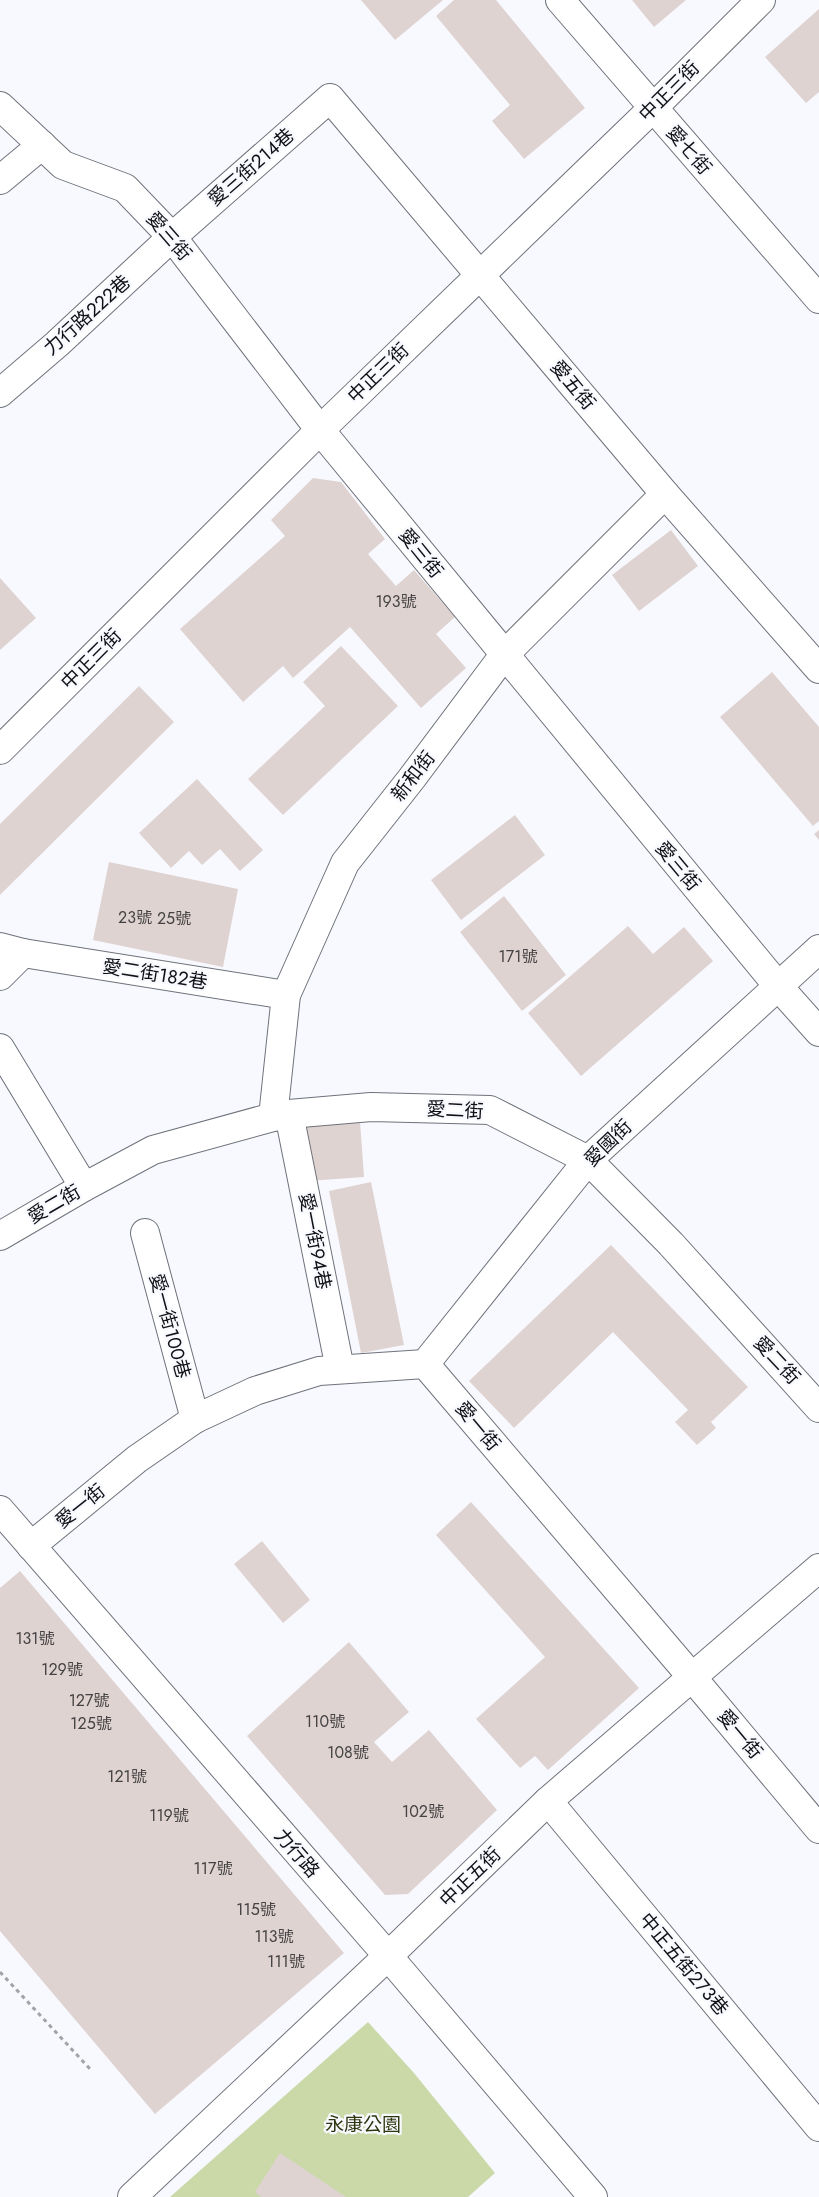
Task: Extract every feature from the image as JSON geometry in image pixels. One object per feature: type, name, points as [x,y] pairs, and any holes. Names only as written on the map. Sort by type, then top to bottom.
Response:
[{"type":"street","name":"愛七街","points":[[560,0],[819,299]]},
{"type":"street","name":"中正三街","points":[[0,750],[320,430],[653,108],[760,0]]},
{"type":"street","name":"愛三街214巷","points":[[172,237],[330,98]]},
{"type":"street","name":"愛五街","points":[[330,98],[665,494],[819,669]]},
{"type":"street","name":"愛三街","points":[[0,106],[63,165],[125,188],[172,237],[320,430],[778,986],[819,1032]]},
{"type":"street","points":[[0,180],[42,145]]},
{"type":"street","name":"力行路222巷","points":[[0,392],[57,344],[172,237]]},
{"type":"street","name":"新和街","points":[[282,1116],[286,994],[345,863],[412,778],[504,655],[665,494]]},
{"type":"street","name":"愛國街","points":[[425,1364],[588,1160],[819,948]]},
{"type":"street","name":"愛二街182巷","points":[[0,976],[12,950],[286,994]]},
{"type":"street","points":[[0,1048],[84,1187]]},
{"type":"street","name":"愛二街","points":[[0,1236],[84,1187],[153,1150],[282,1116],[371,1107],[490,1110],[588,1160],[671,1244],[819,1408]]},
{"type":"street","name":"愛一街94巷","points":[[282,1116],[340,1369]]},
{"type":"street","name":"愛一街100巷","points":[[145,1233],[195,1418]]},
{"type":"street","name":"愛一街","points":[[31,1546],[137,1459],[195,1418],[255,1391],[320,1371],[425,1364],[819,1829]]},
{"type":"street","name":"力行路","points":[[0,1510],[388,1956],[593,2197]]},
{"type":"street","name":"中正五街","points":[[132,2197],[388,1956],[548,1801],[691,1676],[819,1568]]},
{"type":"street","name":"中正五街273巷","points":[[548,1801],[819,2127]]},
{"type":"path","points":[[0,1972],[91,2070]]},
{"type":"green space","name":"永康公園","points":[[368,2022],[414,2073],[495,2173],[468,2197],[170,2197]]},
{"type":"building","points":[[361,0],[443,0],[395,40]]},
{"type":"building","points":[[454,0],[496,0],[585,108],[524,159],[492,121],[510,105],[436,16]]},
{"type":"building","points":[[632,0],[686,0],[654,27]]},
{"type":"building","points":[[819,9],[819,92],[806,103],[765,57]]},
{"type":"building","points":[[313,478],[341,482],[385,539],[368,554],[396,586],[414,570],[455,617],[436,634],[466,668],[421,708],[350,627],[293,678],[283,666],[243,702],[180,629],[285,536],[271,520]]},
{"type":"building","points":[[671,530],[698,566],[639,611],[612,575]]},
{"type":"building","points":[[0,578],[36,618],[0,650]]},
{"type":"building","points":[[341,646],[398,706],[283,815],[248,779],[325,706],[303,682]]},
{"type":"building","points":[[772,672],[819,727],[819,821],[813,826],[720,717]]},
{"type":"building","points":[[139,686],[174,722],[0,895],[0,824]]},
{"type":"building","points":[[197,779],[263,850],[240,871],[220,849],[202,865],[189,851],[171,868],[139,833]]},
{"type":"building","points":[[515,815],[545,855],[461,920],[431,880]]},
{"type":"building","points":[[819,830],[819,840],[814,834]]},
{"type":"building","points":[[109,862],[238,889],[223,967],[93,940]]},
{"type":"building","points":[[504,896],[566,975],[522,1011],[460,932]]},
{"type":"building","points":[[628,926],[653,954],[684,927],[713,961],[581,1076],[528,1013]]},
{"type":"building","points":[[360,1121],[364,1177],[308,1181],[304,1125]]},
{"type":"building","points":[[371,1182],[404,1345],[361,1353],[329,1191]]},
{"type":"building","points":[[611,1245],[748,1387],[711,1422],[716,1428],[697,1445],[675,1422],[688,1410],[613,1332],[514,1428],[469,1381]]},
{"type":"building","points":[[471,1502],[639,1688],[548,1770],[535,1756],[520,1768],[476,1719],[545,1657],[436,1535]]},
{"type":"building","points":[[262,1541],[310,1600],[283,1623],[234,1564]]},
{"type":"building","points":[[20,1571],[344,1953],[155,2114],[0,1931],[0,1588]]},
{"type":"building","points":[[349,1642],[409,1712],[374,1742],[392,1762],[429,1730],[497,1810],[408,1894],[385,1895],[247,1736]]},
{"type":"building","points":[[280,2153],[346,2197],[261,2197],[255,2192]]}]
